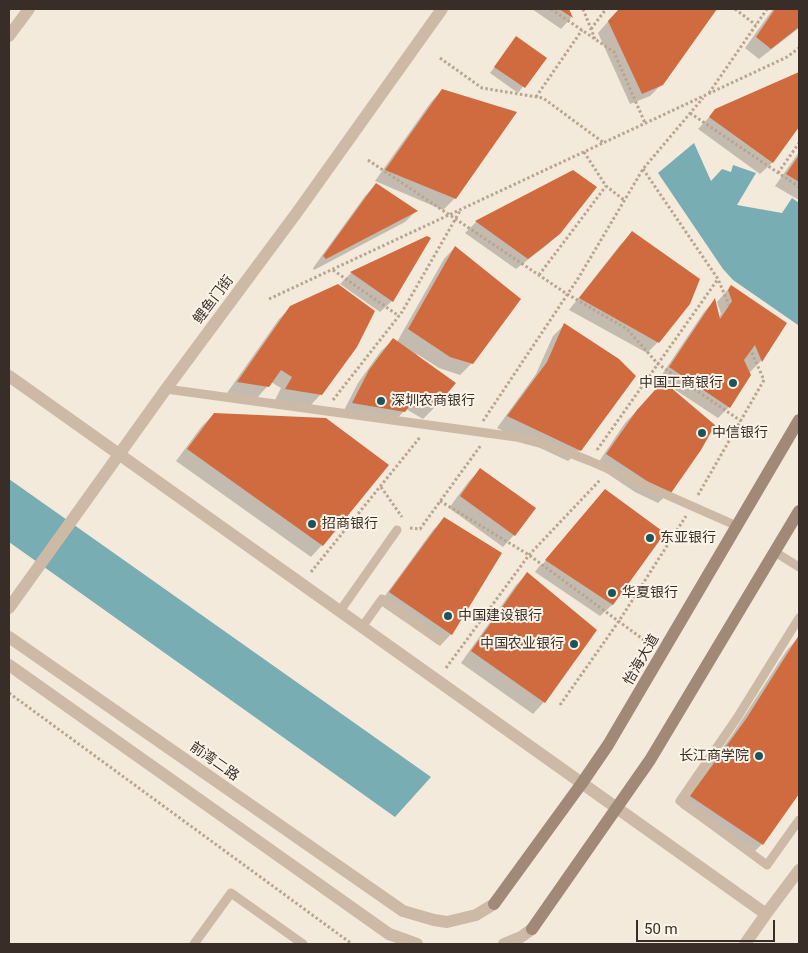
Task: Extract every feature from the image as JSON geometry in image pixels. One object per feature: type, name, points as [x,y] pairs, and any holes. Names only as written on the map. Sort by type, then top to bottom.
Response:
[{"type":"main road","name":"怡海大道","points":[[494,904],[582,783],[634,703],[799,420]]},
{"type":"main road","points":[[532,929],[650,760],[799,511]]},
{"type":"street","points":[[9,36],[28,9]]},
{"type":"street","name":"鲤鱼门街","points":[[9,608],[442,9]]},
{"type":"street","points":[[9,376],[766,914]]},
{"type":"street","name":"前湾二路","points":[[9,637],[403,911],[447,922],[476,915],[494,904]]},
{"type":"street","points":[[9,665],[389,934],[417,944]]},
{"type":"street","points":[[745,944],[799,871]]},
{"type":"street","points":[[504,944],[521,937],[532,929]]},
{"type":"lane","points":[[166,389],[516,437],[554,447],[590,461],[737,526]]},
{"type":"lane","points":[[340,611],[397,530]]},
{"type":"lane","points":[[775,552],[799,567]]},
{"type":"lane","points":[[362,627],[382,599],[440,640]]},
{"type":"lane","points":[[799,618],[737,718],[680,801],[767,864],[799,820]]},
{"type":"lane","points":[[194,944],[231,893],[303,944]]},
{"type":"path","points":[[551,9],[614,52],[645,123]]},
{"type":"path","points":[[583,9],[595,39]]},
{"type":"path","points":[[591,29],[606,9]]},
{"type":"path","points":[[735,9],[756,25]]},
{"type":"path","points":[[709,93],[768,9]]},
{"type":"path","points":[[536,98],[582,30]]},
{"type":"path","points":[[269,299],[787,57],[799,48]]},
{"type":"path","points":[[440,58],[482,88],[543,98],[604,143]]},
{"type":"path","points":[[476,431],[567,294],[642,169],[705,95]]},
{"type":"path","points":[[690,113],[799,187]]},
{"type":"path","points":[[778,173],[799,143]]},
{"type":"path","points":[[584,152],[606,186],[624,200]]},
{"type":"path","points":[[368,160],[567,294],[627,329],[658,364],[741,421]]},
{"type":"path","points":[[642,169],[718,279],[730,305]]},
{"type":"path","points":[[539,275],[606,186]]},
{"type":"path","points":[[325,410],[399,316],[460,211]]},
{"type":"path","points":[[333,270],[399,316]]},
{"type":"path","points":[[590,461],[718,279]]},
{"type":"path","points":[[560,705],[619,621],[692,506],[764,380],[751,351]]},
{"type":"path","points":[[311,572],[430,425]]},
{"type":"path","points":[[381,487],[411,529],[420,528],[491,433]]},
{"type":"path","points":[[445,668],[529,555],[610,470]]},
{"type":"path","points":[[440,502],[529,555],[644,640]]},
{"type":"path","points":[[9,692],[352,944]]},
{"type":"water","points":[[694,143],[711,181],[722,169],[731,172],[733,165],[756,173],[737,205],[782,213],[792,198],[799,203],[798,325],[733,280],[723,269],[658,173]]},
{"type":"water","points":[[9,479],[431,777],[395,817],[9,542]]},
{"type":"building","points":[[559,9],[569,9],[573,18]]},
{"type":"building","points":[[619,9],[717,9],[663,85],[642,94],[608,21]]},
{"type":"building","points":[[775,9],[799,9],[799,27],[771,49],[756,37]]},
{"type":"building","points":[[516,36],[547,58],[525,88],[494,67]]},
{"type":"building","points":[[799,72],[799,127],[773,163],[709,117],[715,109]]},
{"type":"building","points":[[442,89],[517,112],[456,199],[385,170]]},
{"type":"building","points":[[799,155],[799,182],[786,174]]},
{"type":"building","points":[[573,170],[597,187],[560,234],[528,259],[475,221]]},
{"type":"building","points":[[376,183],[418,211],[326,259],[323,256]]},
{"type":"building","points":[[632,231],[700,279],[690,304],[659,343],[579,298]]},
{"type":"building","points":[[427,236],[431,238],[393,302],[350,272]]},
{"type":"building","points":[[455,246],[521,299],[473,364],[450,357],[408,329]]},
{"type":"building","points":[[338,284],[375,311],[357,347],[322,395],[285,389],[292,377],[281,370],[269,387],[237,382],[290,306]]},
{"type":"building","points":[[731,285],[787,323],[762,362],[755,345],[744,360],[751,375],[730,408],[669,367],[715,298],[720,319],[732,301],[728,290]]},
{"type":"building","points":[[564,323],[619,359],[636,376],[581,451],[507,416],[547,362]]},
{"type":"building","points":[[393,338],[456,383],[435,408],[416,397],[405,412],[352,403],[369,370]]},
{"type":"building","points":[[663,381],[715,425],[701,450],[671,493],[647,481],[606,454],[637,410]]},
{"type":"building","points":[[214,413],[326,418],[389,465],[323,546],[187,449]]},
{"type":"building","points":[[480,468],[536,508],[515,536],[460,496]]},
{"type":"building","points":[[605,489],[665,533],[613,605],[545,560]]},
{"type":"building","points":[[444,517],[502,553],[452,635],[389,592]]},
{"type":"building","points":[[527,572],[597,630],[545,703],[471,651]]},
{"type":"building","name":"长江商学院","points":[[799,635],[799,794],[763,845],[690,796],[746,719]]},
{"type":"place","name":"中国工商银行","points":[[733,383]]},
{"type":"place","name":"深圳农商银行","points":[[381,401]]},
{"type":"place","name":"中信银行","points":[[702,433]]},
{"type":"place","name":"招商银行","points":[[312,524]]},
{"type":"place","name":"东亚银行","points":[[650,538]]},
{"type":"place","name":"华夏银行","points":[[612,593]]},
{"type":"place","name":"中国建设银行","points":[[448,616]]},
{"type":"place","name":"中国农业银行","points":[[574,644]]},
{"type":"place","name":"长江商学院","points":[[759,756]]}]
